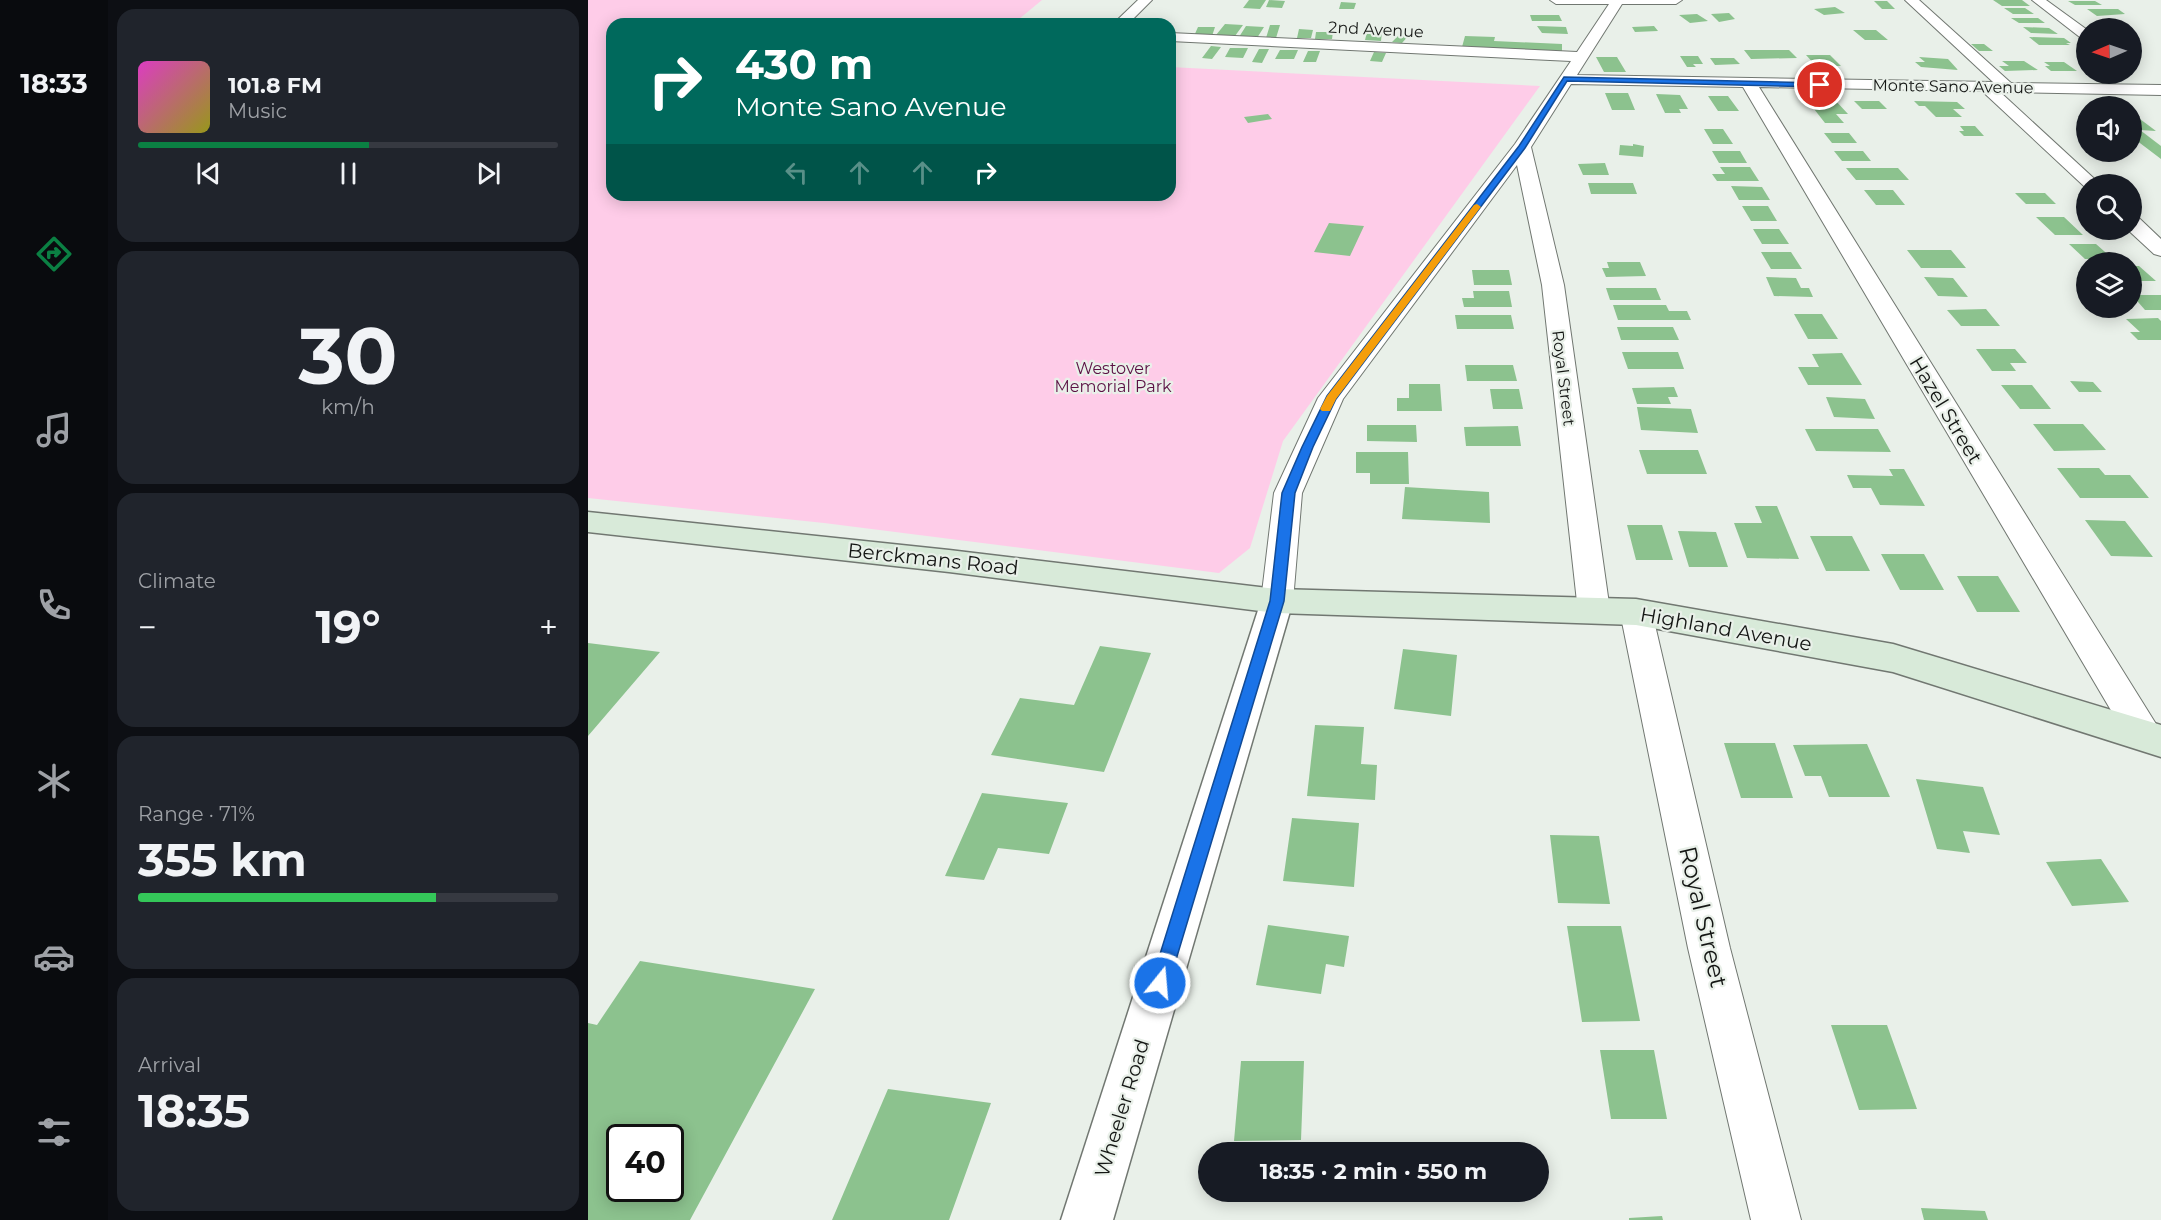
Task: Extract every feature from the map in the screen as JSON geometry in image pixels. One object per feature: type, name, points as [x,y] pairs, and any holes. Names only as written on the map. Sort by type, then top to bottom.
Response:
[{"type":"main road","name":"Berckmans Road","points":[[588,522],[949,561],[1277,601]]},
{"type":"main road","name":"Highland Avenue","points":[[1277,601],[1636,612],[1893,658],[2152,738]]},
{"type":"street","points":[[1126,18],[1146,0]]},
{"type":"street","points":[[1556,0],[1676,0]]},
{"type":"street","points":[[1911,0],[2006,86]]},
{"type":"street","points":[[2038,0],[2076,28]]},
{"type":"street","name":"Wheeler Road","points":[[1088,1220],[1277,601],[1288,493],[1331,398],[1522,147],[1564,79],[1617,1]]},
{"type":"street","name":"2nd Avenue","points":[[1176,38],[1580,57]]},
{"type":"street","points":[[2142,74],[2161,89]]},
{"type":"street","name":"Monte Sano Avenue","points":[[1564,79],[1749,84],[2161,89]]},
{"type":"street","name":"Hazel Street","points":[[1749,84],[2152,738]]},
{"type":"street","points":[[1985,86],[2080,174]]},
{"type":"street","name":"Royal Street","points":[[1522,147],[1553,285],[1594,611]]},
{"type":"street","points":[[2142,232],[2161,250]]},
{"type":"street","name":"Royal Street","points":[[1636,612],[1708,948],[1776,1220]]},
{"type":"green space","name":"Westover Memorial Park","points":[[588,0],[1042,0],[1020,18],[606,18],[606,201],[1176,201],[1176,67],[1540,86],[1283,441],[1250,548],[1219,573],[824,523],[588,498]]},
{"type":"building","points":[[1249,0],[1266,0],[1260,9],[1243,8]]},
{"type":"building","points":[[1269,0],[1285,1],[1282,8],[1266,7]]},
{"type":"building","points":[[1993,0],[2022,0],[2030,6],[2002,6]]},
{"type":"building","points":[[1874,1],[1887,1],[1895,9],[1882,9]]},
{"type":"building","points":[[2068,1],[2095,1],[2102,5],[2075,5]]},
{"type":"building","points":[[1341,2],[1356,3],[1354,9],[1339,9]]},
{"type":"building","points":[[1835,7],[1845,13],[1824,15],[1814,9]]},
{"type":"building","points":[[2004,8],[2025,8],[2034,14],[2013,14]]},
{"type":"building","points":[[2087,9],[2118,9],[2125,14],[2097,16]]},
{"type":"building","points":[[1729,13],[1735,19],[1719,22],[1711,14]]},
{"type":"building","points":[[1697,14],[1708,21],[1690,23],[1679,15]]},
{"type":"building","points":[[1530,15],[1559,15],[1562,21],[1532,21]]},
{"type":"building","points":[[2011,18],[2038,18],[2045,23],[2019,23]]},
{"type":"building","points":[[1225,24],[1243,25],[1235,36],[1216,35]]},
{"type":"building","points":[[1270,25],[1280,25],[1276,38],[1266,38]]},
{"type":"building","points":[[1246,26],[1264,27],[1257,38],[1239,37]]},
{"type":"building","points":[[1537,26],[1566,27],[1568,34],[1542,33]]},
{"type":"building","points":[[1654,26],[1658,31],[1635,32],[1632,27]]},
{"type":"building","points":[[1198,27],[1215,27],[1212,36],[1194,36]]},
{"type":"building","points":[[2023,27],[2049,28],[2058,34],[2031,33]]},
{"type":"building","points":[[1299,29],[1313,30],[1311,38],[1297,38]]},
{"type":"building","points":[[1853,30],[1876,30],[1888,40],[1865,40]]},
{"type":"building","points":[[1316,32],[1333,32],[1332,39],[1315,39]]},
{"type":"building","points":[[1367,32],[1382,32],[1381,41],[1365,40]]},
{"type":"building","points":[[1401,33],[1410,34],[1402,43],[1392,42]]},
{"type":"building","points":[[1465,36],[1495,37],[1494,41],[1562,44],[1562,52],[1462,47]]},
{"type":"building","points":[[2029,37],[2064,38],[2071,43],[2066,43],[2070,45],[2039,45]]},
{"type":"building","points":[[1971,44],[1984,44],[1993,51],[1979,51]]},
{"type":"building","points":[[1211,46],[1221,47],[1212,59],[1202,58]]},
{"type":"building","points":[[1230,48],[1248,48],[1243,58],[1225,57]]},
{"type":"building","points":[[1259,49],[1269,49],[1262,63],[1252,62]]},
{"type":"building","points":[[1280,50],[1298,50],[1294,59],[1275,59]]},
{"type":"building","points":[[1744,50],[1789,50],[1797,58],[1751,59]]},
{"type":"building","points":[[1308,51],[1320,51],[1316,62],[1303,62]]},
{"type":"building","points":[[1374,52],[1386,53],[1382,62],[1370,61]]},
{"type":"building","points":[[1806,55],[1830,55],[1841,66],[1816,66]]},
{"type":"building","points":[[1680,56],[1698,56],[1703,64],[1693,64],[1696,67],[1687,67]]},
{"type":"building","points":[[1596,57],[1617,57],[1626,72],[1604,72]]},
{"type":"building","points":[[1919,57],[1948,59],[1958,70],[1921,67],[1915,62],[1925,62]]},
{"type":"building","points":[[1710,58],[1734,58],[1740,64],[1715,65]]},
{"type":"building","points":[[2002,61],[2024,61],[2038,70],[2005,71],[1999,66],[2009,66]]},
{"type":"building","points":[[2044,62],[2064,62],[2076,71],[2051,71],[2045,66],[2050,66]]},
{"type":"building","points":[[1605,93],[1628,93],[1635,110],[1612,110]]},
{"type":"building","points":[[1656,94],[1680,95],[1688,109],[1679,109],[1681,113],[1665,113]]},
{"type":"building","points":[[1708,96],[1728,96],[1739,111],[1718,111]]},
{"type":"building","points":[[1807,100],[1835,100],[1848,114],[1836,114],[1844,123],[1825,123]]},
{"type":"building","points":[[1854,101],[1879,101],[1887,109],[1862,109]]},
{"type":"building","points":[[1914,101],[1957,102],[1965,109],[1953,109],[1962,117],[1936,117],[1925,106],[1919,106]]},
{"type":"building","points":[[1268,114],[1272,119],[1248,123],[1244,117]]},
{"type":"building","points":[[2142,120],[2156,131],[2142,130]]},
{"type":"building","points":[[1960,126],[1975,126],[1984,136],[1964,136],[1959,131],[1964,131]]},
{"type":"building","points":[[1704,129],[1723,129],[1733,144],[1713,144]]},
{"type":"building","points":[[2142,132],[2161,146],[2161,159],[2142,145]]},
{"type":"building","points":[[1824,133],[1849,133],[1857,143],[1832,143]]},
{"type":"building","points":[[1633,144],[1644,146],[1643,157],[1619,155],[1620,145],[1633,146]]},
{"type":"building","points":[[1712,151],[1740,151],[1747,163],[1719,163]]},
{"type":"building","points":[[1834,151],[1863,151],[1871,161],[1842,161]]},
{"type":"building","points":[[1605,163],[1609,175],[1583,175],[1578,164]]},
{"type":"building","points":[[1720,167],[1750,167],[1759,181],[1717,181],[1712,174],[1725,174]]},
{"type":"building","points":[[1846,168],[1898,168],[1909,180],[1856,180]]},
{"type":"building","points":[[1588,183],[1633,183],[1637,194],[1591,194]]},
{"type":"building","points":[[1731,186],[1762,187],[1770,200],[1739,200]]},
{"type":"building","points":[[1864,190],[1893,190],[1905,205],[1876,205]]},
{"type":"building","points":[[2015,193],[2045,193],[2056,204],[2026,204]]},
{"type":"building","points":[[1742,206],[1768,206],[1777,221],[1751,221]]},
{"type":"building","points":[[2036,217],[2064,217],[2076,228],[2076,235],[2055,235]]},
{"type":"building","points":[[1329,223],[1364,226],[1350,256],[1314,252]]},
{"type":"building","points":[[1753,229],[1779,229],[1789,244],[1762,244]]},
{"type":"building","points":[[2069,244],[2096,244],[2105,252],[2078,252]]},
{"type":"building","points":[[1907,250],[1951,250],[1966,268],[1921,268]]},
{"type":"building","points":[[1761,252],[1791,252],[1802,269],[1771,269]]},
{"type":"building","points":[[1607,262],[1640,262],[1646,276],[1606,277],[1602,268],[1609,268]]},
{"type":"building","points":[[2142,269],[2156,281],[2142,281]]},
{"type":"building","points":[[1472,270],[1509,270],[1512,285],[1474,285]]},
{"type":"building","points":[[1766,277],[1796,278],[1801,288],[1809,288],[1813,297],[1774,296]]},
{"type":"building","points":[[1924,277],[1953,278],[1968,297],[1938,296]]},
{"type":"building","points":[[1606,288],[1656,288],[1661,300],[1610,300]]},
{"type":"building","points":[[1473,291],[1509,291],[1512,307],[1464,307],[1462,298],[1474,298]]},
{"type":"building","points":[[2142,295],[2161,295],[2161,310],[2145,310],[2142,307]]},
{"type":"building","points":[[1613,305],[1666,305],[1669,311],[1687,311],[1691,320],[1618,320]]},
{"type":"building","points":[[1986,309],[2000,326],[1961,326],[1947,310]]},
{"type":"building","points":[[1794,314],[1822,314],[1838,339],[1808,339]]},
{"type":"building","points":[[1455,315],[1511,315],[1514,329],[1457,329]]},
{"type":"building","points":[[2158,318],[2161,321],[2161,340],[2138,340],[2130,332],[2140,332],[2126,319]]},
{"type":"building","points":[[1617,327],[1673,327],[1679,340],[1621,340]]},
{"type":"building","points":[[1976,349],[2015,349],[2027,363],[2010,363],[2016,371],[1992,371]]},
{"type":"building","points":[[1622,352],[1678,352],[1684,369],[1628,369]]},
{"type":"building","points":[[1842,353],[1862,385],[1808,385],[1798,367],[1819,367],[1812,354]]},
{"type":"building","points":[[1465,365],[1513,365],[1517,381],[1467,381]]},
{"type":"building","points":[[2070,381],[2093,382],[2102,392],[2079,392]]},
{"type":"building","points":[[1409,384],[1440,384],[1442,411],[1397,411],[1397,398],[1409,398]]},
{"type":"building","points":[[2001,385],[2032,385],[2051,409],[2020,409]]},
{"type":"building","points":[[1674,387],[1678,397],[1668,397],[1671,404],[1637,404],[1632,388]]},
{"type":"building","points":[[1490,389],[1519,389],[1523,409],[1493,409]]},
{"type":"building","points":[[1826,397],[1865,399],[1875,419],[1834,417]]},
{"type":"building","points":[[1637,407],[1691,409],[1698,433],[1641,430]]},
{"type":"building","points":[[2033,424],[2083,424],[2106,450],[2054,451]]},
{"type":"building","points":[[1367,425],[1416,425],[1417,442],[1367,441]]},
{"type":"building","points":[[1518,426],[1521,446],[1466,446],[1464,427]]},
{"type":"building","points":[[1805,429],[1878,429],[1891,452],[1816,451]]},
{"type":"building","points":[[1639,450],[1698,450],[1707,474],[1647,474]]},
{"type":"building","points":[[1356,452],[1408,452],[1409,484],[1370,484],[1370,473],[1356,473]]},
{"type":"building","points":[[2057,468],[2099,468],[2105,475],[2130,475],[2149,498],[2080,498]]},
{"type":"building","points":[[1889,469],[1904,469],[1925,506],[1880,505],[1871,488],[1853,488],[1847,475],[1893,476]]},
{"type":"building","points":[[1405,487],[1489,492],[1490,523],[1402,519]]},
{"type":"building","points":[[1755,506],[1777,506],[1799,559],[1747,558],[1734,523],[1762,523]]},
{"type":"building","points":[[2085,520],[2125,521],[2153,557],[2111,556]]},
{"type":"building","points":[[1627,525],[1662,525],[1673,560],[1636,560]]},
{"type":"building","points":[[1678,531],[1716,532],[1728,567],[1689,567]]},
{"type":"building","points":[[1810,536],[1852,536],[1870,571],[1826,571]]},
{"type":"building","points":[[1881,554],[1924,554],[1944,590],[1900,590]]},
{"type":"building","points":[[1957,576],[1998,576],[2020,612],[1977,612]]},
{"type":"building","points":[[588,643],[660,652],[588,736]]},
{"type":"building","points":[[1100,646],[1151,653],[1104,772],[991,755],[1020,698],[1074,705]]},
{"type":"building","points":[[1403,649],[1457,655],[1451,716],[1394,709]]},
{"type":"building","points":[[1315,725],[1364,727],[1361,764],[1377,765],[1375,800],[1307,796]]},
{"type":"building","points":[[1724,743],[1775,743],[1793,798],[1741,798]]},
{"type":"building","points":[[1867,744],[1890,797],[1829,797],[1821,776],[1805,776],[1793,745]]},
{"type":"building","points":[[1916,779],[1983,787],[2000,835],[1963,831],[1970,853],[1937,849]]},
{"type":"building","points":[[982,793],[1068,803],[1049,854],[998,848],[984,880],[945,876]]},
{"type":"building","points":[[1292,818],[1359,823],[1354,887],[1283,881]]},
{"type":"building","points":[[1550,835],[1599,836],[1610,904],[1558,903]]},
{"type":"building","points":[[2101,859],[2129,902],[2072,906],[2046,862]]},
{"type":"building","points":[[1268,925],[1349,936],[1344,967],[1326,964],[1321,994],[1256,985]]},
{"type":"building","points":[[1567,926],[1621,926],[1640,1021],[1582,1022]]},
{"type":"building","points":[[640,961],[815,989],[690,1220],[588,1220],[588,1023],[597,1025]]},
{"type":"building","points":[[1831,1025],[1887,1025],[1917,1109],[1859,1110]]},
{"type":"building","points":[[1600,1050],[1654,1050],[1667,1119],[1611,1119]]},
{"type":"building","points":[[1241,1061],[1304,1061],[1301,1140],[1234,1141]]},
{"type":"building","points":[[888,1089],[991,1103],[949,1220],[832,1220]]},
{"type":"building","points":[[1921,1208],[1985,1211],[1988,1220],[1924,1220]]},
{"type":"building","points":[[1662,1216],[1663,1220],[1629,1220],[1629,1218]]},
{"type":"slow traffic","points":[[1326,409],[1331,398],[1477,207]]},
{"type":"route","points":[[1160,983],[1277,601],[1288,493],[1307,447],[1331,398],[1522,147],[1564,79],[1820,85]]}]
